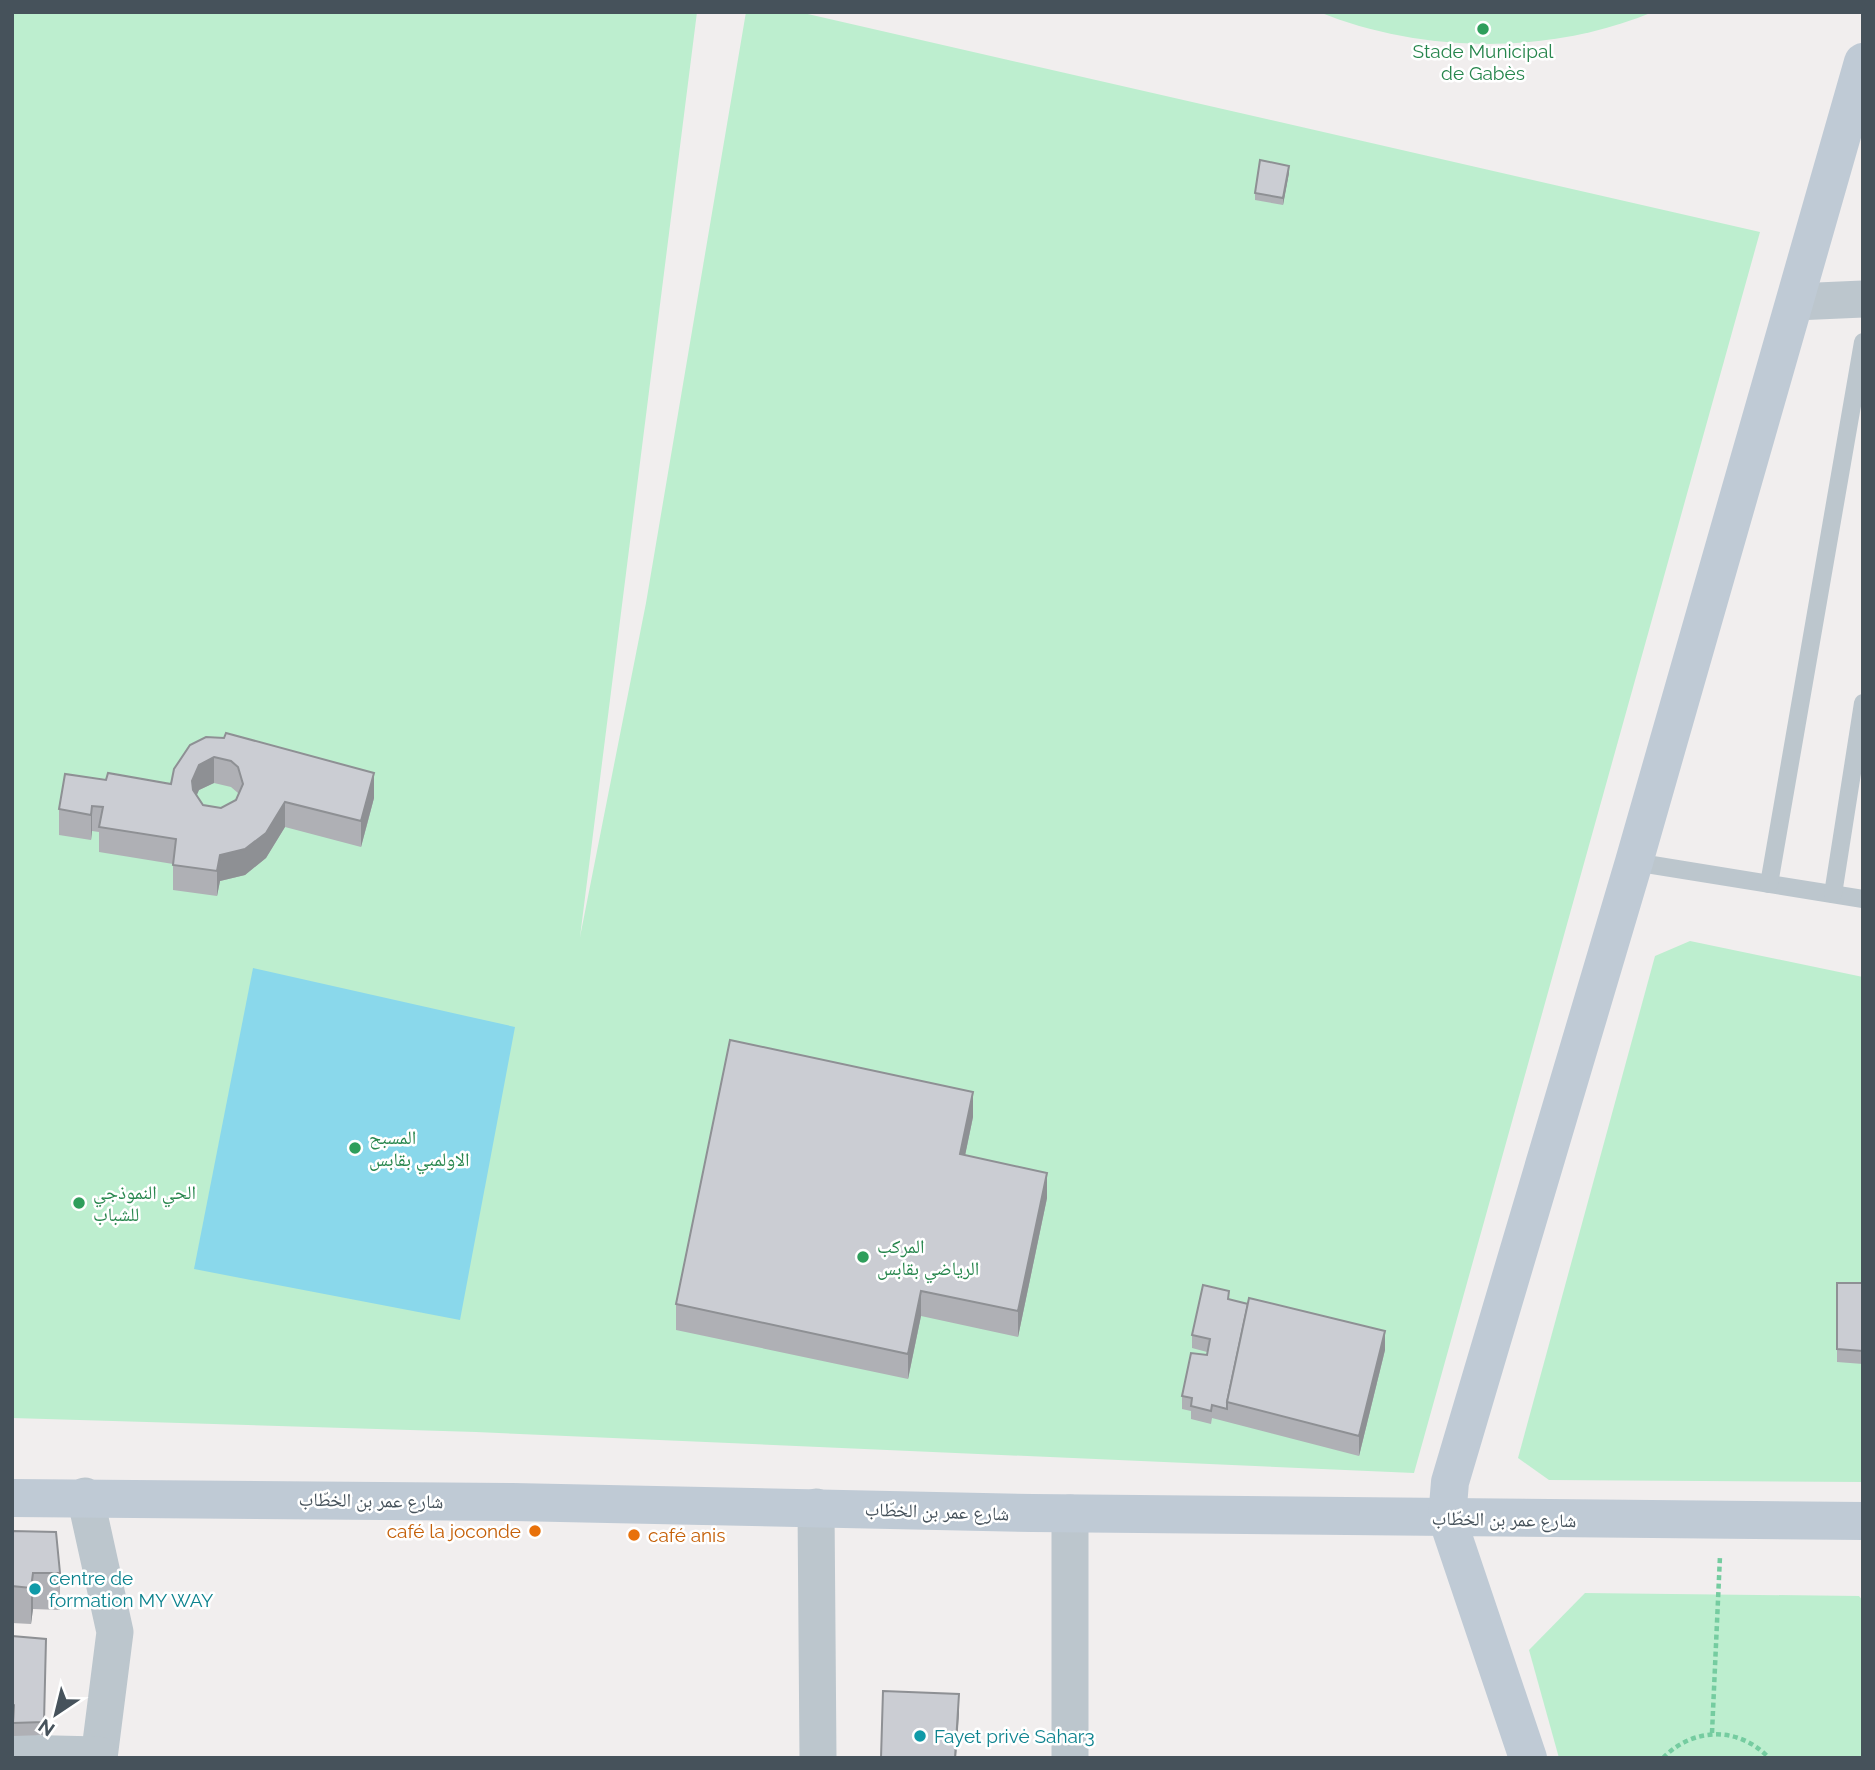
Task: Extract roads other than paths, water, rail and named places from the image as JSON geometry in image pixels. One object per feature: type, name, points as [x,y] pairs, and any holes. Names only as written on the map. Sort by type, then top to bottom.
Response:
[{"type":"street","points":[[1528,1758],[1447,1518],[1450,1482],[1634,862],[1863,62]]},
{"type":"street","points":[[1795,302],[1863,299]]},
{"type":"street","points":[[12,1753],[99,1756],[115,1632],[85,1496]]},
{"type":"street","name":"شارع عمر بن الخطّاب","points":[[12,1498],[85,1496],[1070,1513],[1863,1521]]},
{"type":"street","points":[[816,1507],[818,1758]]},
{"type":"street","points":[[1070,1513],[1070,1758]]},
{"type":"lane","points":[[1769,884],[1863,342]]},
{"type":"lane","points":[[1833,894],[1863,703]]},
{"type":"lane","points":[[1634,862],[1863,899]]},
{"type":"water","name":"المسبح الاولمبي بقابس","points":[[253,968],[515,1027],[460,1320],[194,1269]]},
{"type":"place","name":"Stade Municipal de Gabès","points":[[1483,29]]},
{"type":"place","name":"المسبح الاولمبي بقابس","points":[[355,1148]]},
{"type":"place","name":"الحي النموذجي للشباب","points":[[79,1203]]},
{"type":"place","name":"المركب الرياضي بقابس","points":[[863,1257]]},
{"type":"place","name":"café la joconde","points":[[535,1531]]},
{"type":"place","name":"café anis","points":[[634,1535]]},
{"type":"place","name":"centre de formation MY WAY","points":[[35,1589]]},
{"type":"place","name":"Fayet privė Sahar3","points":[[920,1736]]}]
